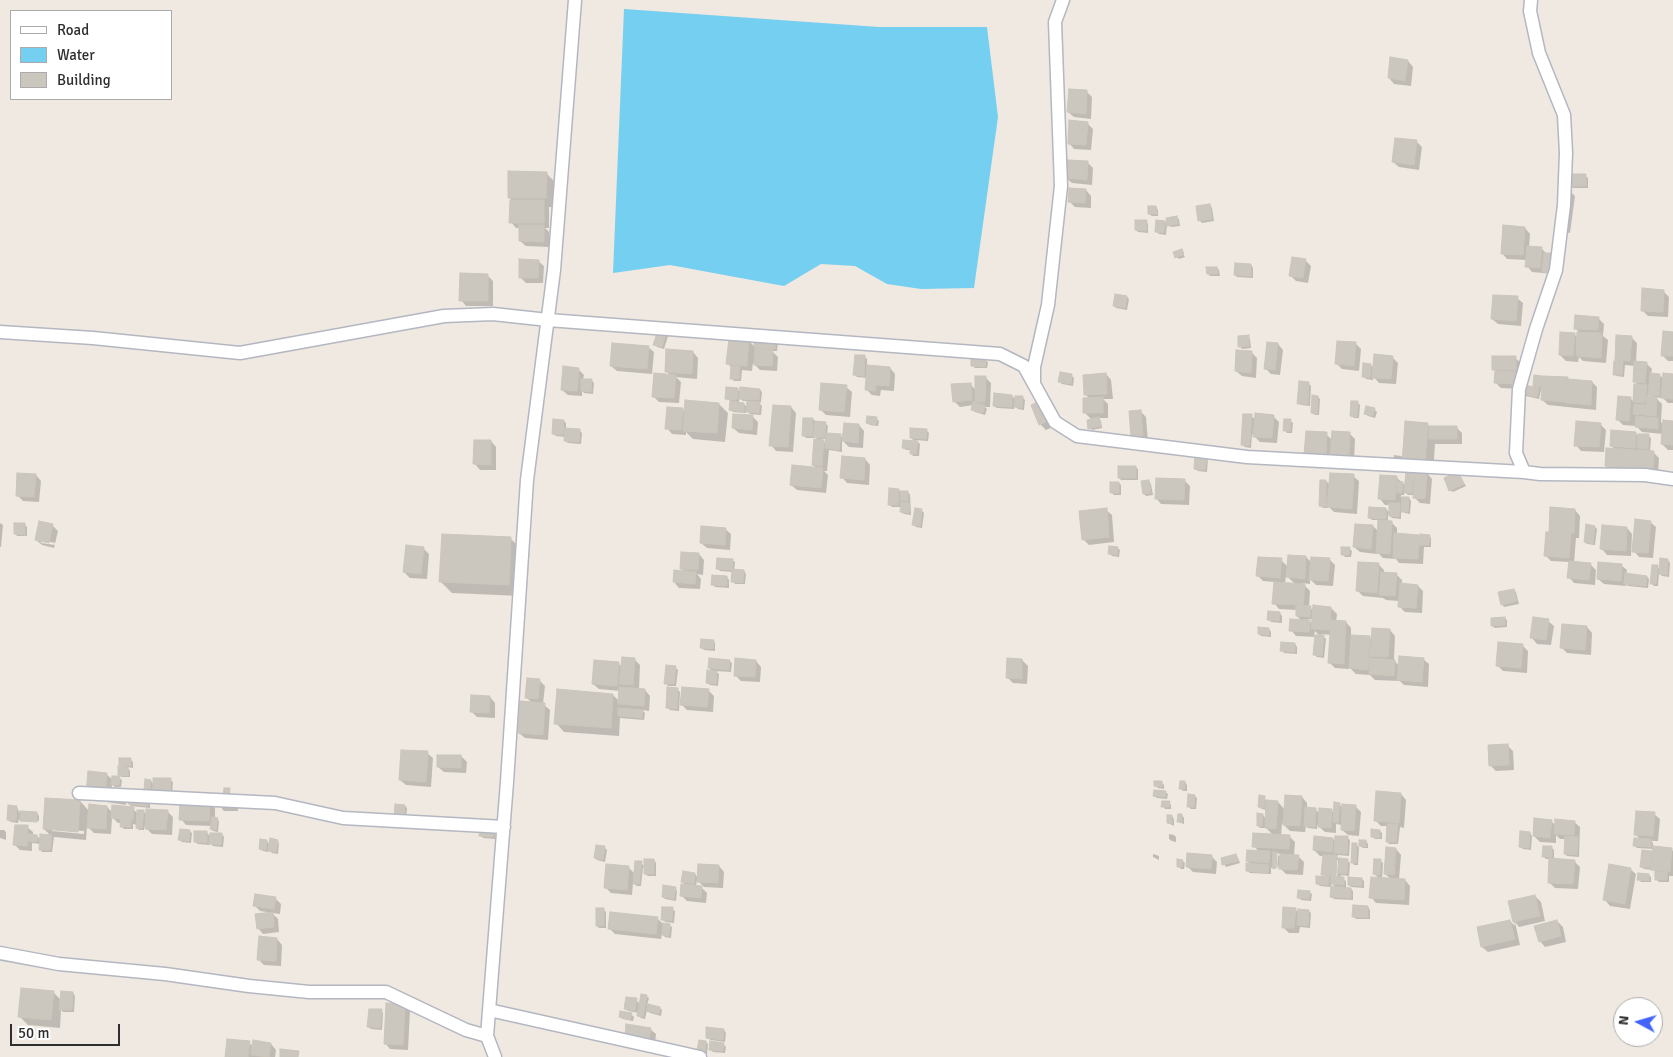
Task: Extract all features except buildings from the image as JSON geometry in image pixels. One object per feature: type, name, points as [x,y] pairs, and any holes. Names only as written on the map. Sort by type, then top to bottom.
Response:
[{"type":"street","points":[[495,1057],[487,1036],[504,827],[527,480],[554,270],[575,0]]},
{"type":"street","points":[[1034,384],[1034,367],[1048,305],[1061,186],[1054,22],[1063,0]]},
{"type":"street","points":[[1524,472],[1516,453],[1519,389],[1536,329],[1556,270],[1564,205],[1565,162],[1564,115],[1539,53],[1530,10],[1531,0]]},
{"type":"street","points":[[0,332],[93,338],[240,353],[444,316],[493,314],[548,320],[1000,354],[1024,366],[1055,422],[1078,436],[1247,456],[1540,474],[1645,475],[1673,479]]},
{"type":"street","points":[[79,792],[276,803],[343,818],[504,827]]},
{"type":"street","points":[[0,953],[59,964],[165,974],[309,992],[386,992],[466,1030],[487,1036]]},
{"type":"street","points":[[489,1010],[700,1057]]},
{"type":"water","points":[[624,9],[879,27],[987,27],[998,117],[974,288],[921,289],[887,284],[855,266],[821,264],[784,286],[670,265],[613,273]]}]
